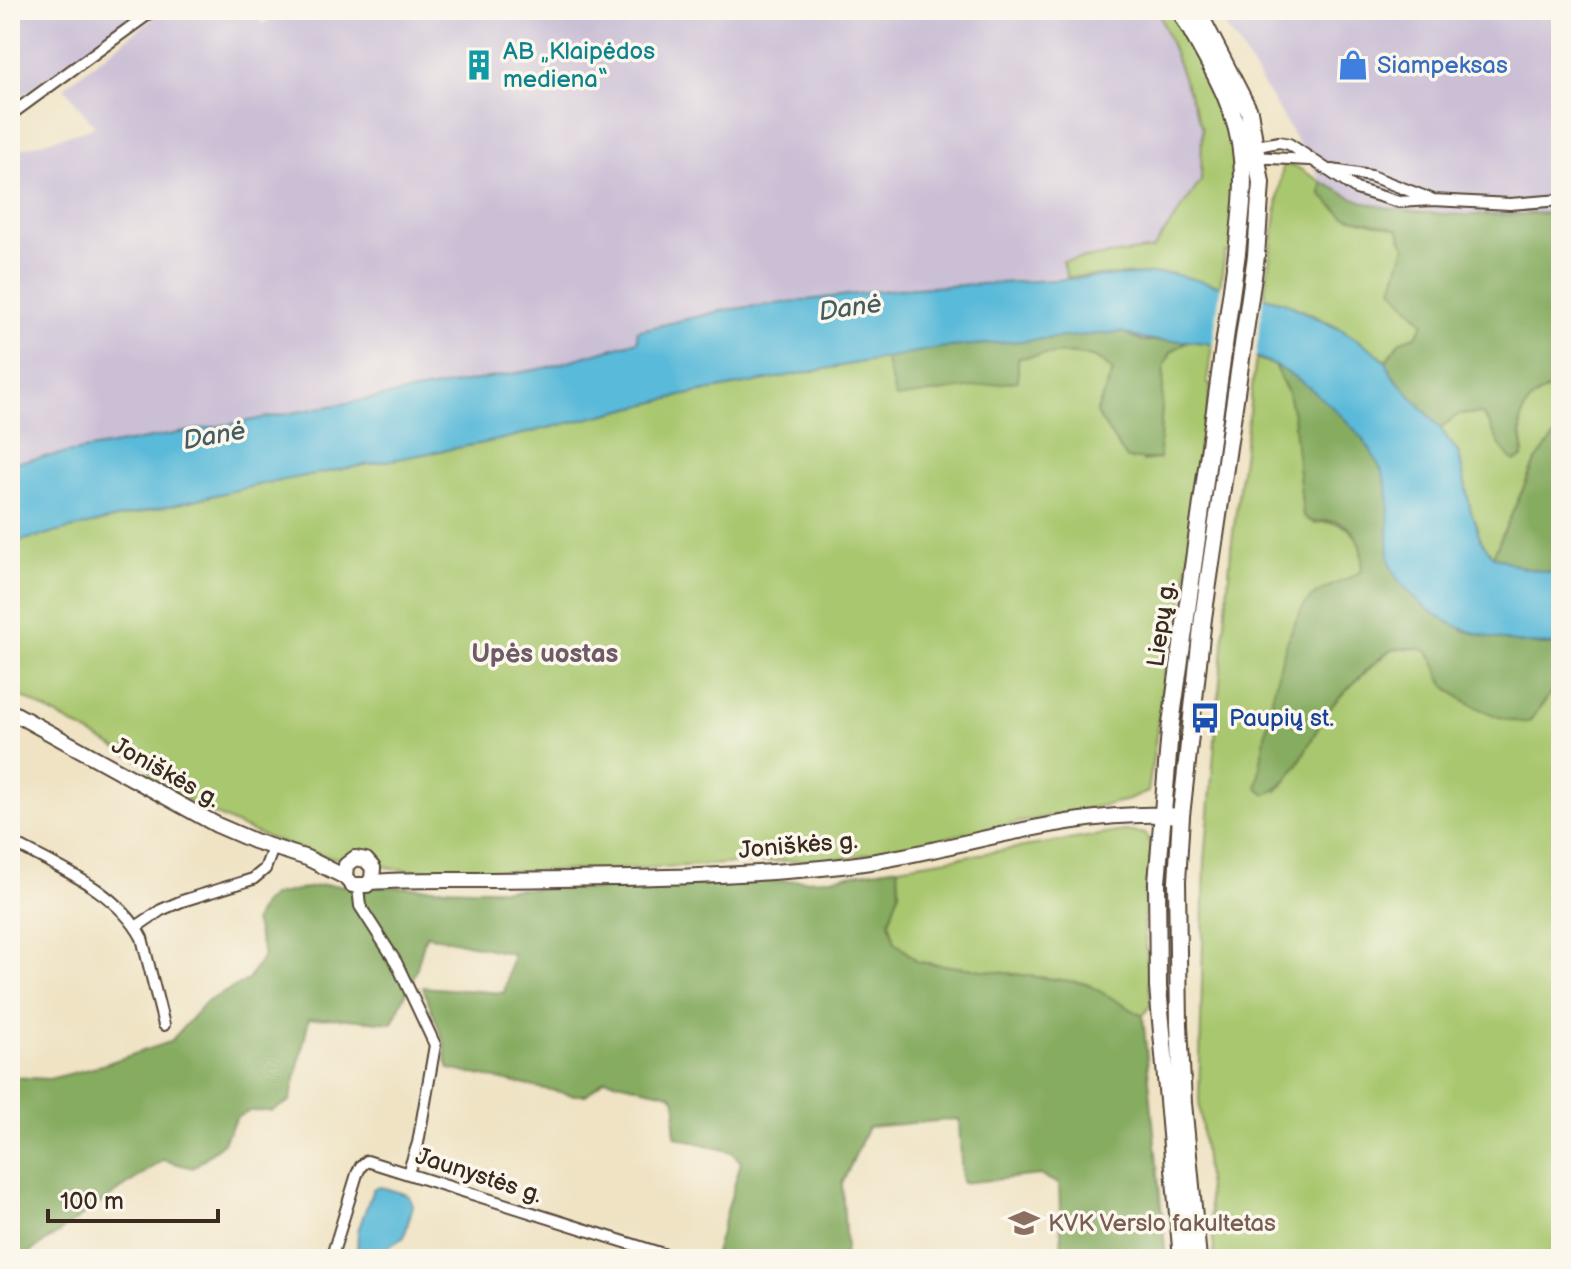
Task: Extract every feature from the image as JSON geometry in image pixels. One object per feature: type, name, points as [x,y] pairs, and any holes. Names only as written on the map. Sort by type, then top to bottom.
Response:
[{"type":"main road","name":"Liepų g.","points":[[1180,10],[1222,87],[1249,152],[1260,206],[1238,388],[1203,618],[1181,816],[1177,897],[1179,1025],[1198,1259]]},
{"type":"main road","name":"Liepų g.","points":[[1182,1259],[1158,987],[1157,882],[1161,815],[1249,152],[1249,111],[1197,10]]},
{"type":"main road","name":"Joniškės g.","points":[[10,711],[217,825],[307,858],[345,877]]},
{"type":"main road","name":"Joniškės g.","points":[[367,879],[481,880],[684,875],[826,867],[888,859],[1085,819],[1181,816]]},
{"type":"main road","name":"Joniškės g.","points":[[307,858],[350,861]]},
{"type":"main road","points":[[366,860],[367,879],[348,882],[344,871],[350,861],[366,860]]},
{"type":"street","points":[[10,115],[154,10]]},
{"type":"street","points":[[1249,152],[1279,142],[1304,152],[1309,160]]},
{"type":"street","points":[[1249,152],[1309,160],[1330,170],[1356,189],[1399,202],[1433,200],[1510,204],[1561,200]]},
{"type":"street","points":[[1330,170],[1371,176],[1433,200]]},
{"type":"street","points":[[10,841],[98,891],[136,927],[142,938],[164,1025]]},
{"type":"street","points":[[136,927],[161,910],[182,901],[253,879],[265,869],[273,848]]},
{"type":"street","points":[[367,879],[360,906],[396,962],[435,1045],[418,1143],[408,1173]]},
{"type":"street","name":"Jaunystės g.","points":[[331,1259],[361,1166],[367,1161],[679,1259]]},
{"type":"shaded area","points":[[10,10],[143,10],[10,104]]},
{"type":"shaded area","points":[[164,10],[252,10],[263,24],[280,10],[1158,10],[1202,128],[1201,181],[1153,249],[1064,261],[1067,277],[897,289],[725,310],[637,332],[638,341],[545,368],[10,463],[10,152],[95,127],[64,87]]},
{"type":"shaded area","points":[[1212,10],[1561,10],[1561,212],[1492,217],[1372,205],[1322,182],[1235,39]]},
{"type":"green space","points":[[1158,10],[1170,10],[1210,84],[1232,144],[1235,165],[1234,219],[1231,252],[1225,252],[1220,288],[1169,273],[1067,277],[1063,261],[1153,249],[1201,181],[1202,128]]},
{"type":"green space","points":[[1283,164],[1298,168],[1322,182],[1322,195],[1344,216],[1398,229],[1405,248],[1392,288],[1424,323],[1416,336],[1400,341],[1386,361],[1328,322],[1264,298]]},
{"type":"green space","points":[[1322,182],[1367,203],[1420,212],[1491,215],[1561,212],[1561,302],[1558,311],[1561,316],[1561,383],[1533,398],[1524,410],[1520,427],[1522,458],[1515,461],[1504,452],[1482,414],[1459,414],[1440,428],[1392,375],[1386,361],[1400,341],[1416,336],[1424,323],[1392,288],[1405,247],[1398,229],[1344,216],[1321,195]]},
{"type":"green space","points":[[1122,332],[1142,341],[1187,341],[1171,352],[1164,367],[1159,459],[1127,459],[1096,413],[1113,372],[1093,358],[1068,353],[1018,358],[1018,381],[896,398],[885,358],[938,348]]},
{"type":"green space","points":[[1187,341],[1212,344],[1207,383],[1211,384],[1184,595],[1168,652],[1148,792],[1129,800],[847,858],[601,870],[434,872],[395,869],[379,865],[372,855],[338,858],[311,852],[267,838],[227,820],[146,779],[152,768],[10,690],[10,543],[262,484],[494,441],[685,395],[885,358],[896,398],[1018,380],[1017,358],[1068,353],[1093,358],[1113,372],[1096,413],[1143,461],[1159,459],[1164,367],[1171,352]]},
{"type":"green space","points":[[1256,358],[1274,365],[1288,393],[1294,416],[1303,515],[1314,523],[1336,523],[1352,532],[1361,548],[1362,559],[1361,571],[1314,598],[1293,628],[1277,791],[1301,759],[1330,705],[1390,650],[1420,648],[1427,651],[1439,669],[1443,683],[1539,710],[1552,691],[1561,685],[1561,1259],[1215,1259],[1199,1100],[1205,861],[1231,549]]},
{"type":"green space","points":[[1274,365],[1329,403],[1363,438],[1375,457],[1385,477],[1389,498],[1391,566],[1463,630],[1488,637],[1561,645],[1561,685],[1552,691],[1529,722],[1496,716],[1462,699],[1446,686],[1430,654],[1424,650],[1394,649],[1370,666],[1332,705],[1288,778],[1266,794],[1257,788],[1275,686],[1291,632],[1312,597],[1361,571],[1362,563],[1360,546],[1347,527],[1332,521],[1313,521],[1303,515],[1293,416],[1288,393]]},
{"type":"green space","points":[[1561,383],[1561,428],[1535,462],[1493,556],[1481,540],[1471,512],[1459,454],[1440,428],[1459,414],[1482,414],[1495,432],[1524,453],[1521,427],[1525,409],[1537,395]]},
{"type":"green space","points":[[1561,428],[1561,574],[1523,568],[1493,556],[1535,462]]},
{"type":"green space","points":[[1124,831],[1146,834],[1152,848],[1145,889],[1144,926],[1151,1004],[1143,1016],[1085,983],[918,962],[895,942],[889,921],[899,892],[898,867]]},
{"type":"green space","points":[[898,867],[899,892],[889,922],[895,942],[918,962],[1085,983],[1143,1016],[1166,1259],[1062,1259],[1059,1184],[1040,1175],[962,1183],[959,1119],[868,1127],[842,1184],[846,1248],[843,1259],[716,1259],[715,1253],[741,1162],[732,1152],[676,1137],[676,1103],[670,1094],[605,1079],[586,1095],[574,1095],[449,1069],[444,1042],[423,987],[504,993],[513,954],[426,935],[416,971],[392,1023],[309,1019],[290,1101],[272,1111],[250,1111],[236,1118],[223,1143],[193,1168],[163,1160],[20,1259],[10,1259],[10,1077],[49,1079],[170,1042],[206,1002],[248,980],[264,955],[254,921],[263,903],[274,895],[323,885],[620,889],[824,879]]},
{"type":"water","name":"Danė","points":[[1169,273],[1284,302],[1343,331],[1387,363],[1392,375],[1459,454],[1471,512],[1481,540],[1493,556],[1523,568],[1561,574],[1561,645],[1502,640],[1464,629],[1429,610],[1410,593],[1391,567],[1388,494],[1376,459],[1352,426],[1300,381],[1264,361],[1225,347],[1200,342],[1145,339],[1122,332],[938,348],[685,395],[494,441],[262,484],[10,543],[10,463],[545,368],[638,341],[637,331],[725,310],[897,289]]},
{"type":"water","points":[[381,1187],[408,1195],[413,1205],[404,1237],[370,1258],[357,1253],[358,1231],[373,1189]]},
{"type":"pier","points":[[1221,284],[1264,294],[1255,362],[1212,348]]},
{"type":"place","name":"AB „Klaipėdos mediena“","points":[[479,65]]},
{"type":"place","name":"Siampeksas","points":[[1353,65]]},
{"type":"place","name":"Paupių st.","points":[[1205,718]]},
{"type":"place","name":"KVK Verslo fakultetas","points":[[1024,1223]]},
{"type":"district","name":"Upės uostas","points":[[545,653]]}]
